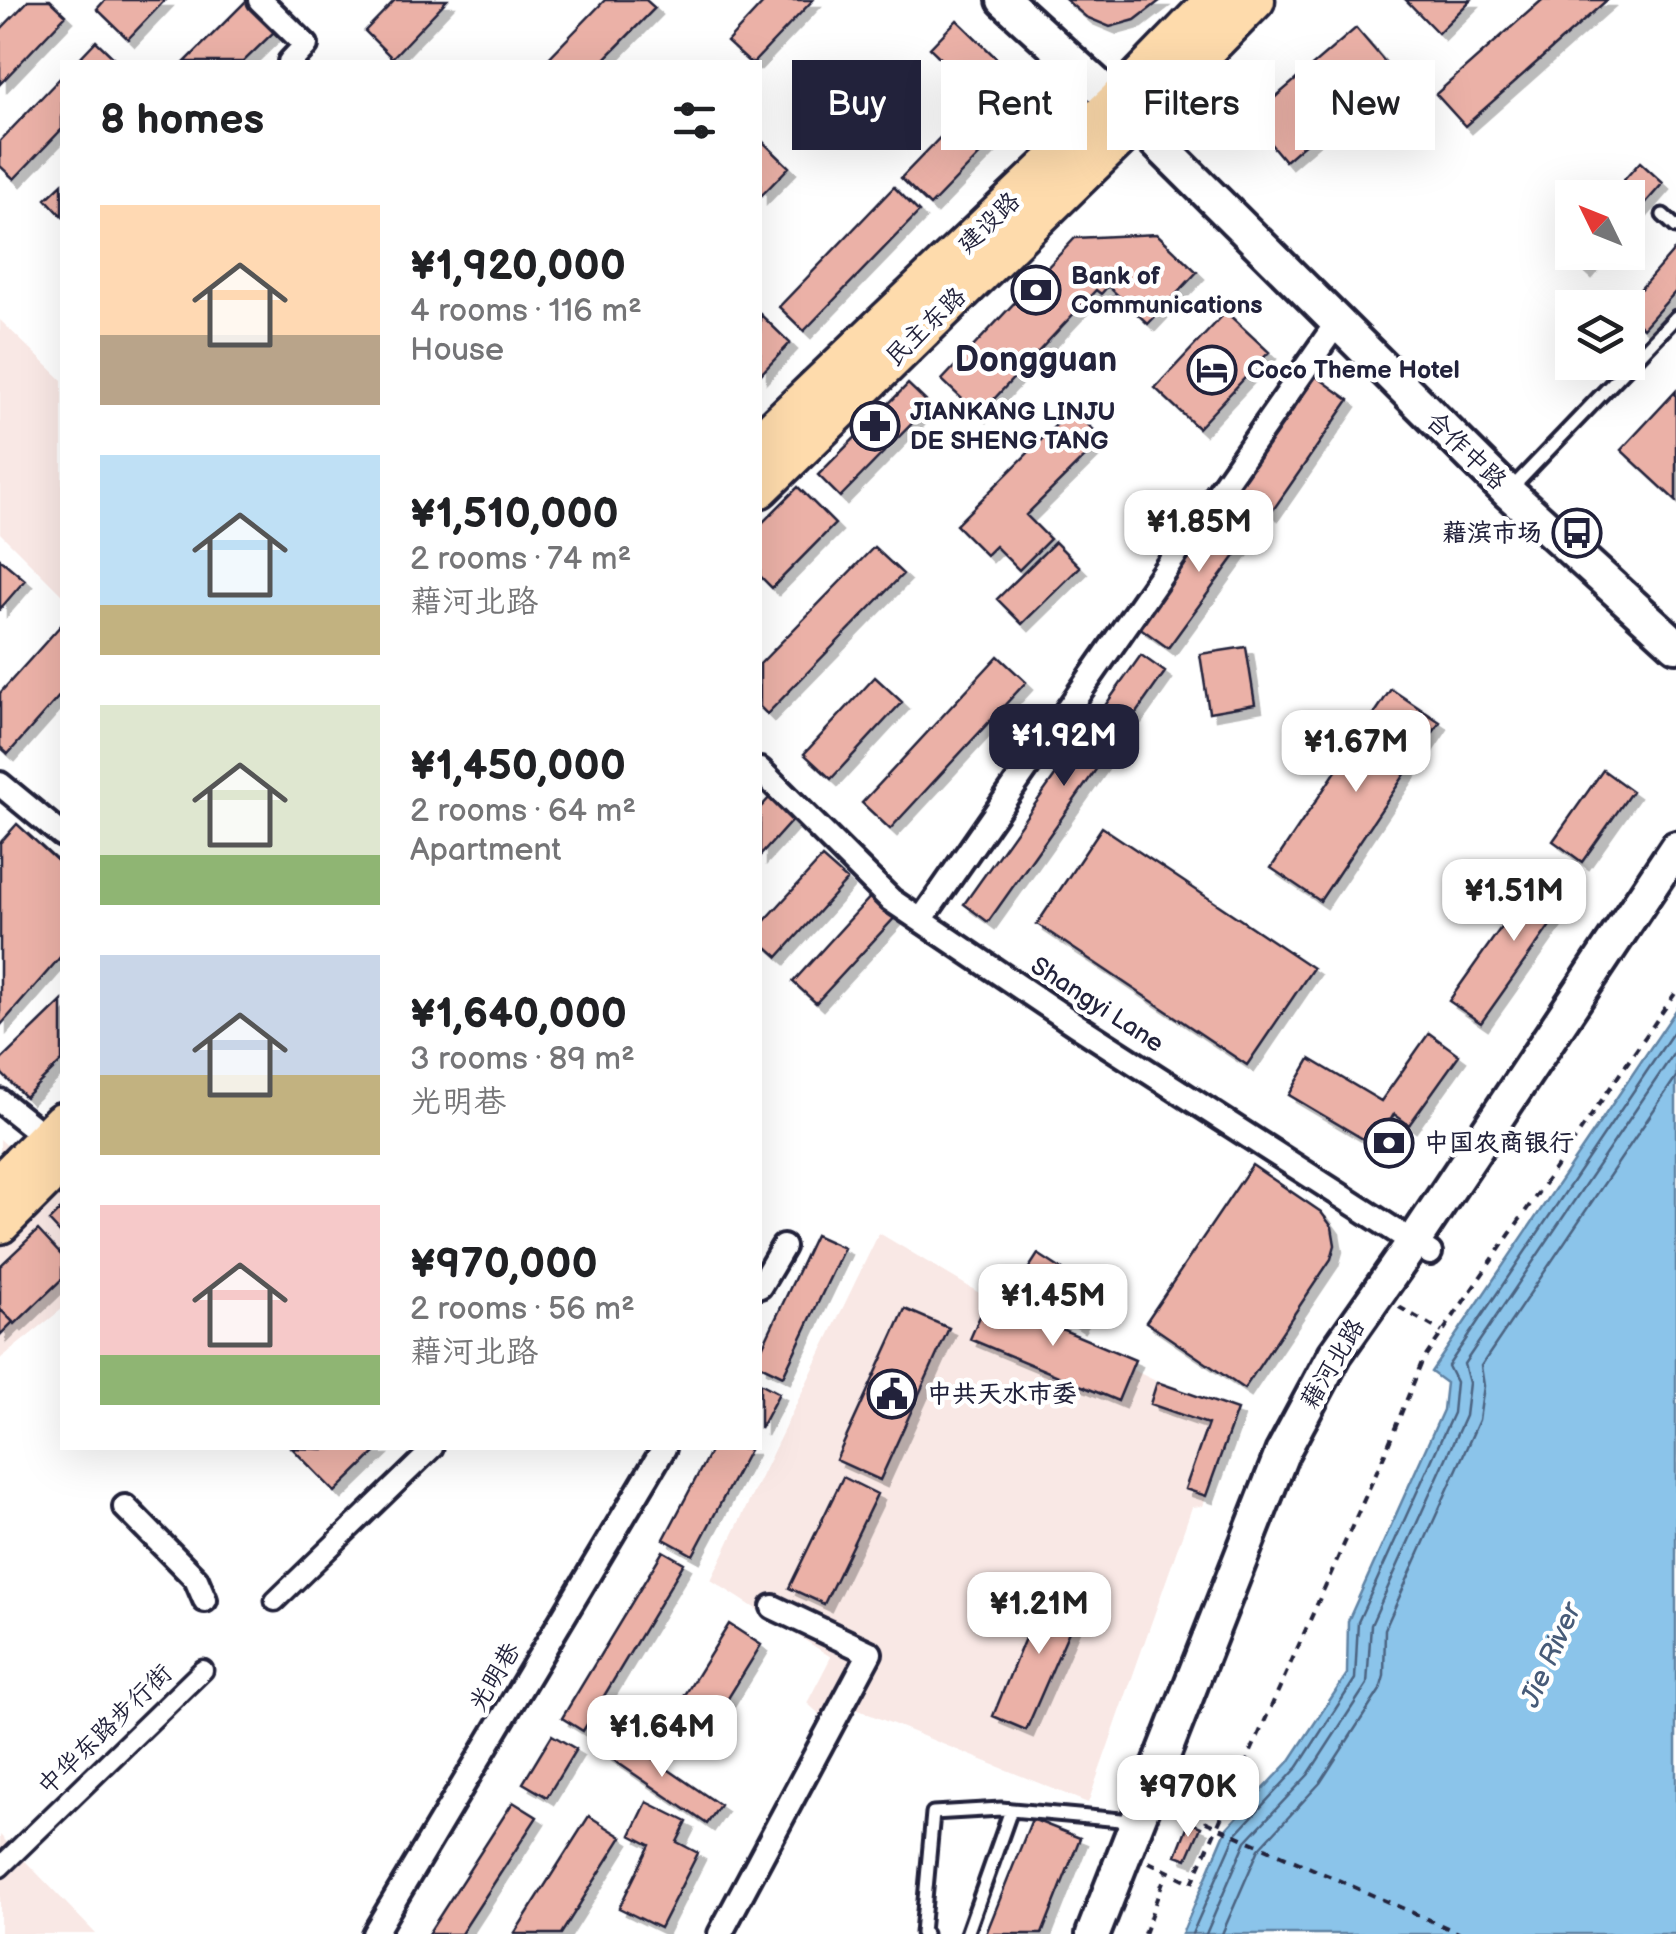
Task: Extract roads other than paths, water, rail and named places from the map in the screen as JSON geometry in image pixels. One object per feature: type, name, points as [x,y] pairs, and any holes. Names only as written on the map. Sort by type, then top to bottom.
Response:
[{"type":"main road","name":"合作中路","points":[[1004,0],[1107,96]]},
{"type":"main road","name":"建设路","points":[[1167,60],[1215,0]]},
{"type":"main road","name":"建设路","points":[[1186,60],[1255,0]]},
{"type":"main road","name":"建设路","points":[[762,440],[1107,129]]},
{"type":"main road","name":"民主东路","points":[[762,486],[1107,131]]},
{"type":"main road","name":"合作中路","points":[[1162,150],[1508,492],[1676,645]]},
{"type":"main road","name":"藉河北路","points":[[1114,1934],[1155,1864],[1174,1776],[1307,1450],[1355,1362],[1394,1305],[1421,1248],[1676,848]]},
{"type":"main road","name":"藉河北路","points":[[1093,1934],[1282,1453],[1335,1354],[1421,1248],[1676,882]]},
{"type":"main road","points":[[0,1184],[59,1143]]},
{"type":"main road","points":[[0,1224],[59,1143]]},
{"type":"street","points":[[260,0],[306,45],[292,60]]},
{"type":"street","points":[[921,920],[1336,324]]},
{"type":"street","name":"Shangyi Lane","points":[[762,772],[890,900],[1421,1248]]},
{"type":"street","points":[[0,784],[60,833]]},
{"type":"street","points":[[0,1101],[59,1143]]},
{"type":"street","points":[[762,1283],[783,1247]]},
{"type":"street","points":[[275,1601],[431,1450]]},
{"type":"street","name":"光明巷","points":[[374,1934],[663,1450]]},
{"type":"street","points":[[125,1507],[196,1579],[204,1600]]},
{"type":"street","points":[[720,1934],[870,1653],[773,1607]]},
{"type":"street","name":"中华东路步行街","points":[[0,1867],[203,1670]]},
{"type":"lane","points":[[1663,214],[1676,227]]},
{"type":"lane","points":[[1508,492],[1676,316]]},
{"type":"lane","points":[[925,1934],[922,1932],[933,1813],[1011,1810],[1136,1821]]},
{"type":"lane","points":[[967,1934],[1011,1810]]},
{"type":"water","name":"Jie River","points":[[1676,1010],[1676,1934],[1182,1934],[1227,1828],[1289,1762],[1347,1674],[1348,1621],[1443,1410],[1446,1383],[1431,1372]]},
{"type":"place","name":"Bank of Communications","points":[[1036,290]]},
{"type":"place","name":"Coco Theme Hotel","points":[[1212,370]]},
{"type":"place","name":"JIANKANG LINJU DE SHENG TANG","points":[[875,426]]},
{"type":"place","name":"藉滨市场","points":[[1577,533]]},
{"type":"place","name":"中国农商银行","points":[[1389,1143]]},
{"type":"place","name":"中共天水市委","points":[[892,1394]]},
{"type":"district","name":"Dongguan","points":[[1036,360]]}]
